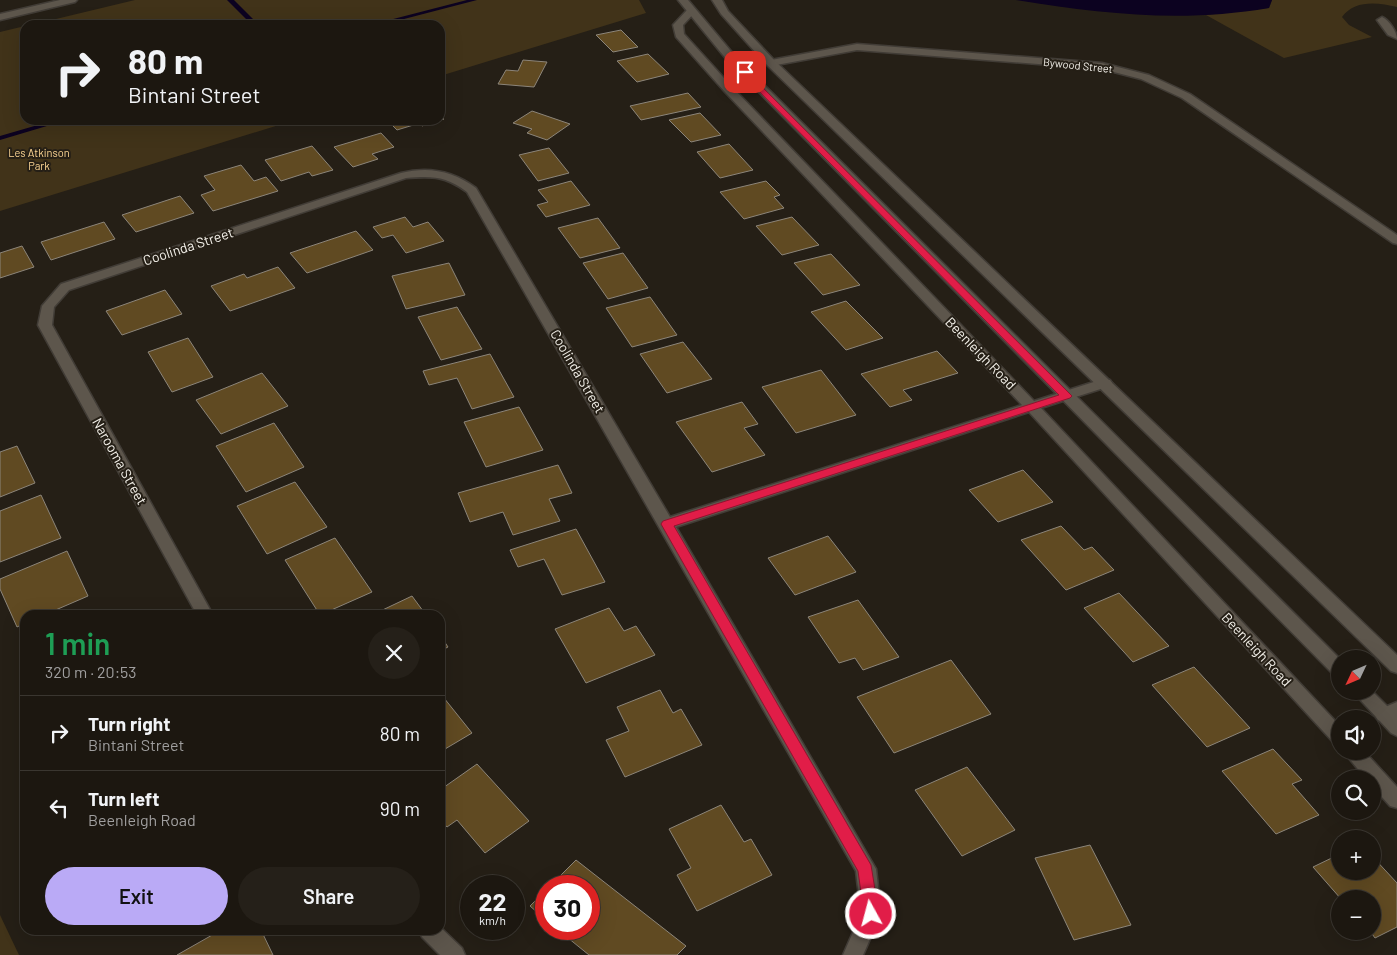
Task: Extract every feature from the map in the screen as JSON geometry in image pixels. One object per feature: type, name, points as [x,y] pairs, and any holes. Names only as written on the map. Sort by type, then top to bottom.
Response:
[{"type":"street","points":[[0,17],[72,0]]},
{"type":"street","points":[[717,0],[724,12],[772,63],[1397,666]]},
{"type":"street","name":"Beenleigh Road","points":[[1331,661],[731,58],[687,6],[678,25],[680,35],[729,90],[1032,407],[1331,728]]},
{"type":"street","points":[[1382,20],[1391,33],[1397,36]]},
{"type":"street","name":"Bywood Street","points":[[772,63],[856,47],[1102,66],[1145,76],[1186,96],[1397,240]]},
{"type":"street","name":"Coolinda Street","points":[[48,306],[65,287],[405,175],[438,172],[455,178],[472,190],[866,870],[871,914],[852,955]]},
{"type":"street","name":"Narooma Street","points":[[48,306],[45,325],[202,610]]},
{"type":"street","points":[[667,524],[1105,383]]},
{"type":"street","points":[[1374,700],[1391,712],[1397,728]]},
{"type":"street","points":[[1360,760],[1397,800]]},
{"type":"street","points":[[434,935],[455,955]]},
{"type":"green space","points":[[135,0],[639,0],[646,13],[445,74],[445,20],[52,20]]},
{"type":"green space","points":[[1272,0],[1397,0],[1397,7],[1374,3],[1359,5],[1347,11],[1342,17],[1349,25],[1372,37],[1284,58],[1206,15],[1269,8]]},
{"type":"green space","name":"Les Atkinson Park","points":[[20,27],[20,125],[279,125],[0,211],[0,32]]},
{"type":"green space","points":[[0,915],[19,955],[0,955]]},
{"type":"shaded area","points":[[1016,0],[1272,0],[1269,8],[1237,13],[1174,16],[1111,13]]},
{"type":"building","points":[[621,30],[638,47],[613,52],[596,35]]},
{"type":"building","points":[[648,54],[669,74],[637,82],[617,61]]},
{"type":"building","points":[[523,60],[547,62],[534,87],[498,84],[506,70],[518,71]]},
{"type":"building","points":[[688,93],[701,107],[641,120],[630,106]]},
{"type":"building","points":[[532,111],[570,124],[547,140],[527,133],[532,129],[513,123]]},
{"type":"building","points":[[700,113],[721,135],[691,142],[669,120]]},
{"type":"building","points":[[392,125],[413,125],[397,130]]},
{"type":"building","points":[[381,133],[394,147],[372,154],[378,159],[353,167],[334,147]]},
{"type":"building","points":[[729,144],[753,170],[720,178],[697,152]]},
{"type":"building","points":[[312,146],[333,170],[312,176],[309,172],[281,181],[265,160]]},
{"type":"building","points":[[549,148],[569,173],[538,181],[519,155]]},
{"type":"building","points":[[241,165],[254,181],[266,177],[278,191],[213,211],[201,195],[215,190],[204,176]]},
{"type":"building","points":[[571,181],[590,205],[546,217],[537,205],[548,202],[538,190]]},
{"type":"building","points":[[766,181],[780,195],[774,197],[784,208],[744,219],[720,192]]},
{"type":"building","points":[[180,196],[194,213],[136,232],[122,215]]},
{"type":"building","points":[[405,217],[413,227],[428,222],[444,241],[406,253],[393,235],[382,238],[373,227]]},
{"type":"building","points":[[792,217],[819,245],[782,255],[756,226]]},
{"type":"building","points":[[598,218],[620,248],[580,258],[558,228]]},
{"type":"building","points":[[104,222],[115,239],[51,260],[41,242]]},
{"type":"building","points":[[356,231],[373,250],[307,273],[290,253]]},
{"type":"building","points":[[22,246],[34,267],[0,278],[0,253]]},
{"type":"building","points":[[623,253],[648,288],[608,299],[583,263]]},
{"type":"building","points":[[831,254],[860,285],[823,295],[794,263]]},
{"type":"building","points":[[449,263],[465,295],[406,309],[392,276]]},
{"type":"building","points":[[278,267],[295,288],[230,311],[211,286],[244,274],[247,278]]},
{"type":"building","points":[[165,290],[182,314],[122,335],[106,311]]},
{"type":"building","points":[[650,297],[677,335],[632,347],[606,308]]},
{"type":"building","points":[[846,301],[883,338],[846,350],[811,312]]},
{"type":"building","points":[[457,307],[482,349],[441,360],[418,317]]},
{"type":"building","points":[[188,338],[213,377],[172,392],[148,352]]},
{"type":"building","points":[[683,342],[712,379],[667,393],[640,354]]},
{"type":"building","points":[[937,351],[958,373],[903,390],[912,400],[890,407],[861,374]]},
{"type":"building","points":[[490,354],[514,397],[472,409],[457,378],[429,385],[423,371]]},
{"type":"building","points":[[821,370],[856,415],[796,433],[762,387]]},
{"type":"building","points":[[262,373],[288,406],[221,434],[196,400]]},
{"type":"building","points":[[742,402],[758,424],[744,428],[765,455],[712,472],[676,422]]},
{"type":"building","points":[[519,407],[543,450],[486,467],[464,422]]},
{"type":"building","points":[[274,423],[304,467],[246,492],[216,446]]},
{"type":"building","points":[[17,446],[35,483],[0,497],[0,452]]},
{"type":"building","points":[[558,465],[572,493],[549,499],[560,521],[513,535],[503,512],[470,522],[458,493]]},
{"type":"building","points":[[1023,470],[1053,502],[998,522],[969,490]]},
{"type":"building","points":[[295,482],[327,527],[267,554],[237,506]]},
{"type":"building","points":[[41,495],[61,538],[0,562],[0,511]]},
{"type":"building","points":[[1061,526],[1084,550],[1092,547],[1114,570],[1066,590],[1021,540]]},
{"type":"building","points":[[576,529],[605,582],[562,595],[544,559],[518,567],[510,550]]},
{"type":"building","points":[[828,536],[856,572],[795,595],[768,558]]},
{"type":"building","points":[[335,538],[372,592],[331,610],[317,610],[285,560]]},
{"type":"building","points":[[67,551],[88,596],[56,610],[20,610],[20,626],[17,627],[0,589],[0,579]]},
{"type":"building","points":[[1119,593],[1169,646],[1133,662],[1084,608]]},
{"type":"building","points":[[412,596],[422,610],[383,610]]},
{"type":"building","points":[[858,600],[899,657],[863,670],[855,658],[839,663],[808,617]]},
{"type":"building","points":[[609,608],[624,631],[636,626],[655,655],[586,683],[555,629]]},
{"type":"building","points":[[951,660],[991,714],[894,753],[857,697]]},
{"type":"building","points":[[1194,667],[1250,728],[1207,747],[1152,685]]},
{"type":"building","points":[[660,690],[673,713],[681,709],[702,745],[625,777],[606,740],[629,731],[617,707]]},
{"type":"building","points":[[445,699],[472,733],[445,749]]},
{"type":"building","points":[[1273,749],[1302,780],[1292,784],[1319,815],[1276,834],[1222,771]]},
{"type":"building","points":[[477,764],[529,821],[485,853],[457,820],[447,827],[445,825],[445,786]]},
{"type":"building","points":[[967,767],[1015,830],[962,856],[915,790]]},
{"type":"building","points":[[721,805],[744,842],[751,839],[772,875],[697,911],[677,875],[691,868],[669,829]]},
{"type":"building","points":[[1090,845],[1131,925],[1074,940],[1035,858]]},
{"type":"building","points":[[1331,858],[1331,880],[1381,880],[1381,866],[1397,883],[1397,927],[1381,935],[1381,890],[1333,890],[1313,867]]},
{"type":"building","points":[[576,860],[595,875],[561,875]]},
{"type":"building","points":[[600,879],[686,946],[677,955],[589,955],[571,940],[600,940]]},
{"type":"building","points":[[535,901],[535,910],[530,906]]},
{"type":"building","points":[[212,935],[263,935],[273,955],[177,955]]},
{"type":"waterway","points":[[230,0],[251,20]]},
{"type":"waterway","points":[[393,20],[474,0]]},
{"type":"waterway","points":[[0,138],[46,125]]},
{"type":"route","points":[[745,72],[1066,396],[667,524],[866,870],[871,914]]}]
